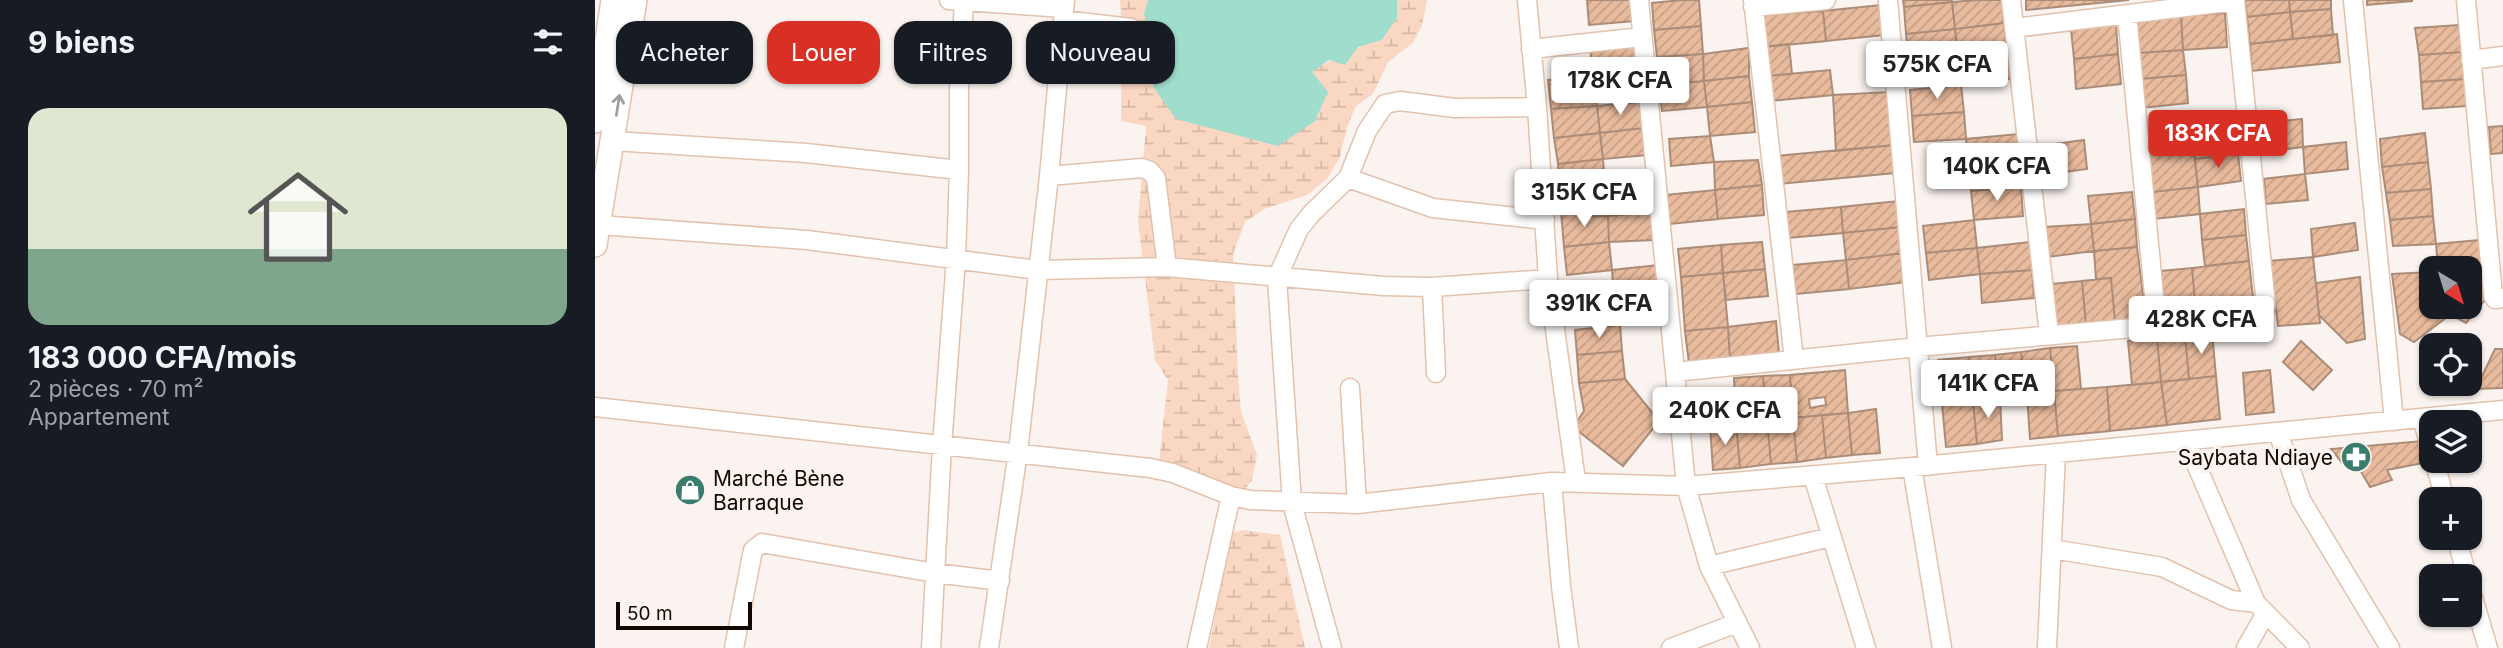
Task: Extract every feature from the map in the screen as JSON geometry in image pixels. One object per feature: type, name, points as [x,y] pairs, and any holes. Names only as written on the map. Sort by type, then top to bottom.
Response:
[{"type":"main road","points":[[595,121],[602,23],[613,0]]},
{"type":"main road","points":[[597,235],[635,0]]},
{"type":"street","points":[[1527,0],[1548,279],[1576,481]]},
{"type":"street","points":[[1639,0],[1686,486],[1710,566],[1750,648]]},
{"type":"street","points":[[1794,359],[1753,4],[1826,0]]},
{"type":"street","points":[[1888,0],[1918,347],[1920,467],[1942,648]]},
{"type":"street","points":[[2011,0],[2049,334]]},
{"type":"street","points":[[2353,0],[2394,421]]},
{"type":"street","points":[[2466,0],[2471,60],[2494,223],[2493,296],[2495,299],[2503,298]]},
{"type":"street","points":[[931,648],[956,258],[959,170],[956,1],[1064,9],[1106,21]]},
{"type":"street","points":[[1675,372],[2049,334],[2157,327],[2261,314],[2266,305],[2235,1],[2014,28]]},
{"type":"street","points":[[989,648],[1018,452],[1049,176],[1064,9]]},
{"type":"street","points":[[2127,14],[2157,327]]},
{"type":"street","points":[[1531,49],[1642,37]]},
{"type":"street","points":[[2471,60],[2503,56]]},
{"type":"street","points":[[1332,648],[1292,503],[1277,278],[1299,229],[1348,178],[1367,131],[1385,104],[1400,101],[1455,108],[1537,107]]},
{"type":"street","points":[[613,141],[806,153],[959,170]]},
{"type":"street","points":[[1049,176],[1142,168],[1150,171],[1156,178],[1167,267]]},
{"type":"street","points":[[1348,178],[1433,208],[1545,220]]},
{"type":"street","points":[[597,235],[807,240],[1037,270],[1167,267],[1277,278],[1432,287],[1548,279]]},
{"type":"street","points":[[1432,287],[1436,373]]},
{"type":"street","points":[[1350,388],[1357,504]]},
{"type":"street","points":[[595,407],[1018,452],[1162,471],[1231,496],[1250,500],[1357,504],[1552,482],[1686,486],[1813,476],[2419,418]]},
{"type":"street","points":[[2482,412],[2503,410]]},
{"type":"street","points":[[2278,432],[2301,500],[2390,648]]},
{"type":"street","points":[[2186,441],[2261,608],[2300,648]]},
{"type":"street","points":[[2047,648],[2056,453]]},
{"type":"street","points":[[1813,476],[1865,648]]},
{"type":"street","points":[[1552,482],[1569,648]]},
{"type":"street","points":[[1197,648],[1231,496]]},
{"type":"street","points":[[1710,566],[1831,537]]},
{"type":"street","points":[[734,648],[753,550],[762,543],[935,573],[1000,581]]},
{"type":"street","points":[[2052,549],[2162,567],[2231,600],[2261,608]]},
{"type":"street","points":[[2246,648],[2261,608]]},
{"type":"street","points":[[1671,648],[1737,623]]},
{"type":"street","points":[[2482,627],[2488,648]]},
{"type":"green space","points":[[1120,0],[1148,0],[1144,14],[1146,21],[1121,21]]},
{"type":"green space","points":[[1397,0],[1427,0],[1422,25],[1413,43],[1388,62],[1373,94],[1356,106],[1347,127],[1340,157],[1327,179],[1307,195],[1264,209],[1245,222],[1233,254],[1238,374],[1241,412],[1257,455],[1252,480],[1241,494],[1159,463],[1168,380],[1155,360],[1138,221],[1146,126],[1121,121],[1121,84],[1175,84],[1175,75],[1315,121],[1328,92],[1311,72],[1345,53],[1382,40],[1397,18]]},
{"type":"green space","points":[[1242,530],[1280,535],[1305,648],[1209,648],[1231,534]]},
{"type":"shaded area","points":[[1148,0],[1397,0],[1397,18],[1382,40],[1358,47],[1345,65],[1329,60],[1312,72],[1328,92],[1315,121],[1278,146],[1176,119],[1152,84],[1175,84],[1175,21],[1146,21],[1144,14]]},
{"type":"building","points":[[1587,0],[1632,0],[1634,21],[1589,25]]},
{"type":"building","points":[[1699,0],[1701,26],[1654,30],[1652,3]]},
{"type":"building","points":[[1903,0],[1952,0],[1952,2],[1904,7]]},
{"type":"building","points":[[2002,0],[2004,23],[1955,29],[1952,2]]},
{"type":"building","points":[[2026,0],[2129,0],[2026,10]]},
{"type":"building","points":[[2245,0],[2289,0],[2290,12],[2247,17]]},
{"type":"building","points":[[2289,0],[2331,0],[2331,9],[2290,12]]},
{"type":"building","points":[[2367,0],[2412,0],[2412,1],[2367,5]]},
{"type":"building","points":[[1952,2],[1955,29],[1906,34],[1904,7]]},
{"type":"building","points":[[1881,5],[1884,35],[1826,41],[1823,11]]},
{"type":"building","points":[[2331,9],[2333,35],[2293,39],[2290,12]]},
{"type":"building","points":[[1823,11],[1826,41],[1764,47],[1762,15]]},
{"type":"building","points":[[2290,12],[2293,39],[2250,44],[2247,17]]},
{"type":"building","points":[[2225,13],[2227,47],[2183,50],[2181,16]]},
{"type":"building","points":[[2181,16],[2183,50],[2139,53],[2136,20]]},
{"type":"building","points":[[2004,23],[2007,51],[1958,57],[1955,29]]},
{"type":"building","points":[[2116,25],[2118,54],[2074,59],[2071,29]]},
{"type":"building","points":[[2459,25],[2462,52],[2419,55],[2415,28]]},
{"type":"building","points":[[1701,26],[1703,54],[1657,57],[1654,30]]},
{"type":"building","points":[[1955,29],[1958,57],[1909,62],[1906,34]]},
{"type":"building","points":[[2337,34],[2340,62],[2252,71],[2250,44]]},
{"type":"building","points":[[1635,44],[1638,72],[1594,78],[1590,48]]},
{"type":"building","points":[[1789,44],[1792,74],[1767,76],[1764,47]]},
{"type":"building","points":[[1749,48],[1749,76],[1704,81],[1703,54]]},
{"type":"building","points":[[2183,50],[2186,75],[2140,79],[2139,53]]},
{"type":"building","points":[[2007,51],[2011,79],[1961,85],[1958,57]]},
{"type":"building","points":[[2462,52],[2465,79],[2421,82],[2419,55]]},
{"type":"building","points":[[1703,54],[1704,81],[1659,85],[1657,57]]},
{"type":"building","points":[[2118,54],[2121,84],[2076,89],[2074,59]]},
{"type":"building","points":[[1830,70],[1833,95],[1769,101],[1767,76]]},
{"type":"building","points":[[2186,75],[2188,103],[2142,108],[2140,79]]},
{"type":"building","points":[[1749,76],[1752,102],[1707,107],[1704,81]]},
{"type":"building","points":[[1594,78],[1597,106],[1551,109],[1548,80]]},
{"type":"building","points":[[2465,79],[2467,106],[2423,109],[2421,82]]},
{"type":"building","points":[[1704,81],[1707,107],[1662,111],[1659,85]]},
{"type":"building","points":[[1961,85],[1964,112],[1912,116],[1910,90]]},
{"type":"building","points":[[1889,92],[1893,145],[1836,151],[1833,95]]},
{"type":"building","points":[[1640,102],[1643,128],[1600,133],[1597,106]]},
{"type":"building","points":[[1752,102],[1755,132],[1710,136],[1707,107]]},
{"type":"building","points":[[1597,106],[1600,133],[1554,138],[1551,109]]},
{"type":"building","points":[[1964,112],[1966,139],[1914,142],[1912,116]]},
{"type":"building","points":[[2302,119],[2303,147],[2263,152],[2259,123]]},
{"type":"building","points":[[2235,125],[2238,154],[2195,159],[2191,129]]},
{"type":"building","points":[[2503,126],[2503,153],[2491,154],[2489,127]]},
{"type":"building","points":[[1643,128],[1647,155],[1603,159],[1600,133]]},
{"type":"building","points":[[2191,129],[2198,187],[2152,192],[2146,134]]},
{"type":"building","points":[[1600,133],[1603,159],[1558,164],[1554,138]]},
{"type":"building","points":[[2425,133],[2428,162],[2382,167],[2380,139]]},
{"type":"building","points":[[2018,134],[2019,161],[1968,165],[1966,139]]},
{"type":"building","points":[[1710,136],[1714,162],[1671,166],[1669,139]]},
{"type":"building","points":[[2084,140],[2087,169],[2043,175],[2040,146]]},
{"type":"building","points":[[2346,142],[2348,169],[2305,174],[2303,147]]},
{"type":"building","points":[[1893,145],[1895,173],[1779,184],[1776,156]]},
{"type":"building","points":[[2238,154],[2241,181],[2198,187],[2195,159]]},
{"type":"building","points":[[1603,159],[1605,188],[1560,190],[1558,164]]},
{"type":"building","points":[[1758,160],[1762,185],[1715,190],[1714,162]]},
{"type":"building","points":[[2019,161],[2021,187],[1971,191],[1968,165]]},
{"type":"building","points":[[2428,162],[2431,189],[2386,193],[2382,167]]},
{"type":"building","points":[[2305,174],[2308,200],[2266,204],[2264,179]]},
{"type":"building","points":[[1648,183],[1651,212],[1608,216],[1605,188]]},
{"type":"building","points":[[1762,185],[1764,215],[1718,219],[1715,190]]},
{"type":"building","points":[[2021,187],[2023,216],[1974,220],[1971,191]]},
{"type":"building","points":[[2198,187],[2200,214],[2154,219],[2152,192]]},
{"type":"building","points":[[1605,188],[1608,216],[1580,217],[1580,211],[1561,212],[1560,190]]},
{"type":"building","points":[[2431,189],[2433,216],[2390,220],[2386,193]]},
{"type":"building","points":[[1715,190],[1718,219],[1670,224],[1666,195]]},
{"type":"building","points":[[2132,192],[2135,219],[2091,224],[2088,196]]},
{"type":"building","points":[[1898,201],[1901,227],[1843,233],[1841,207]]},
{"type":"building","points":[[1841,207],[1843,233],[1788,238],[1786,212]]},
{"type":"building","points":[[2244,209],[2246,235],[2202,240],[2200,214]]},
{"type":"building","points":[[1580,211],[1580,217],[1608,216],[1609,242],[1564,247],[1561,212]]},
{"type":"building","points":[[1651,212],[1654,240],[1609,242],[1608,216]]},
{"type":"building","points":[[2433,216],[2436,244],[2393,246],[2390,220]]},
{"type":"building","points":[[2135,219],[2137,247],[2094,251],[2091,224]]},
{"type":"building","points":[[1974,220],[1977,248],[1926,253],[1923,226]]},
{"type":"building","points":[[2355,223],[2358,250],[2313,257],[2311,229]]},
{"type":"building","points":[[2091,224],[2094,251],[2048,257],[2045,227]]},
{"type":"building","points":[[1901,227],[1904,253],[1846,260],[1843,233]]},
{"type":"building","points":[[2246,235],[2249,261],[2205,266],[2202,240]]},
{"type":"building","points":[[2479,240],[2480,256],[2437,256],[2436,244]]},
{"type":"building","points":[[1609,242],[1612,270],[1567,275],[1564,247]]},
{"type":"building","points":[[1762,242],[1765,269],[1723,273],[1721,245]]},
{"type":"building","points":[[2030,242],[2032,270],[1980,274],[1977,248]]},
{"type":"building","points":[[1721,245],[1723,273],[1681,277],[1678,249]]},
{"type":"building","points":[[2137,247],[2146,317],[2115,321],[2111,278],[2096,279],[2094,251]]},
{"type":"building","points":[[1977,248],[1980,274],[1929,280],[1926,253]]},
{"type":"building","points":[[1904,253],[1908,282],[1849,289],[1846,260]]},
{"type":"building","points":[[2313,257],[2320,323],[2278,326],[2270,261]]},
{"type":"building","points":[[1846,260],[1849,289],[1796,294],[1793,265]]},
{"type":"building","points":[[2249,261],[2254,307],[2196,313],[2192,268]]},
{"type":"building","points":[[1658,265],[1661,292],[1614,298],[1612,270]]},
{"type":"building","points":[[2192,268],[2196,313],[2164,317],[2161,271]]},
{"type":"building","points":[[1765,269],[1768,296],[1726,300],[1723,273]]},
{"type":"building","points":[[2032,270],[2034,298],[1982,303],[1980,274]]},
{"type":"building","points":[[1723,273],[1728,327],[1685,331],[1681,277]]},
{"type":"building","points":[[2419,273],[2419,319],[2444,319],[2426,333],[2419,333],[2419,338],[2414,342],[2400,334],[2392,274]]},
{"type":"building","points":[[2482,275],[2485,300],[2482,304]]},
{"type":"building","points":[[2360,277],[2365,339],[2347,343],[2319,315],[2316,283]]},
{"type":"building","points":[[2111,278],[2115,321],[2086,325],[2082,281]]},
{"type":"building","points":[[2082,281],[2086,325],[2055,328],[2052,284]]},
{"type":"building","points":[[1776,321],[1779,354],[1730,359],[1728,327]]},
{"type":"building","points":[[1620,325],[1622,351],[1577,355],[1575,330]]},
{"type":"building","points":[[1728,327],[1730,359],[1689,363],[1685,331]]},
{"type":"building","points":[[2212,332],[2216,376],[2189,379],[2185,335]]},
{"type":"building","points":[[2185,335],[2189,379],[2161,382],[2157,338]]},
{"type":"building","points":[[2157,338],[2161,382],[2132,385],[2128,341]]},
{"type":"building","points":[[2301,341],[2332,370],[2313,390],[2283,362]]},
{"type":"building","points":[[2077,346],[2081,389],[2054,391],[2050,348]]},
{"type":"building","points":[[2050,348],[2054,391],[2027,394],[2021,352]]},
{"type":"building","points":[[2495,349],[2503,349],[2503,388],[2482,389],[2482,376]]},
{"type":"building","points":[[1622,351],[1625,379],[1579,383],[1577,355]]},
{"type":"building","points":[[2021,352],[2027,394],[2000,397],[1995,355]]},
{"type":"building","points":[[1995,355],[2000,397],[1973,401],[1969,357]]},
{"type":"building","points":[[1969,357],[1977,444],[1946,447],[1938,360]]},
{"type":"building","points":[[1845,370],[1848,413],[1793,418],[1790,375]],"holes":[[[1825,397],[1826,405],[1810,408],[1809,399]]]},
{"type":"building","points":[[2270,370],[2274,412],[2246,415],[2243,373]]},
{"type":"building","points":[[1790,375],[1793,418],[1767,421],[1763,376]]},
{"type":"building","points":[[1763,376],[1767,421],[1736,423],[1734,378]]},
{"type":"building","points":[[2216,376],[2220,419],[2167,425],[2161,382]]},
{"type":"building","points":[[1625,379],[1659,421],[1623,466],[1573,427],[1584,411],[1579,383]]},
{"type":"building","points":[[2161,382],[2167,425],[2110,431],[2107,387]]},
{"type":"building","points":[[2107,387],[2110,431],[2058,436],[2054,391]]},
{"type":"building","points":[[2054,391],[2058,436],[2030,439],[2027,394]]},
{"type":"building","points":[[2000,397],[2002,440],[1977,444],[1973,401]]},
{"type":"building","points":[[1876,409],[1880,453],[1852,455],[1848,413]]},
{"type":"building","points":[[1848,413],[1852,455],[1826,458],[1822,415]]},
{"type":"building","points":[[1822,415],[1826,458],[1797,462],[1793,418]]},
{"type":"building","points":[[1793,418],[1797,462],[1771,464],[1767,421]]},
{"type":"building","points":[[1767,421],[1771,464],[1740,468],[1736,423]]},
{"type":"building","points":[[1736,423],[1740,468],[1713,470],[1710,425]]},
{"type":"building","points":[[2419,441],[2419,464],[2387,470],[2392,480],[2370,487],[2356,463],[2344,465],[2331,449]]},
{"type":"place","name":"Saybata Ndiaye","points":[[2356,457]]},
{"type":"place","name":"Marché Bène Barraque","points":[[690,490]]}]
